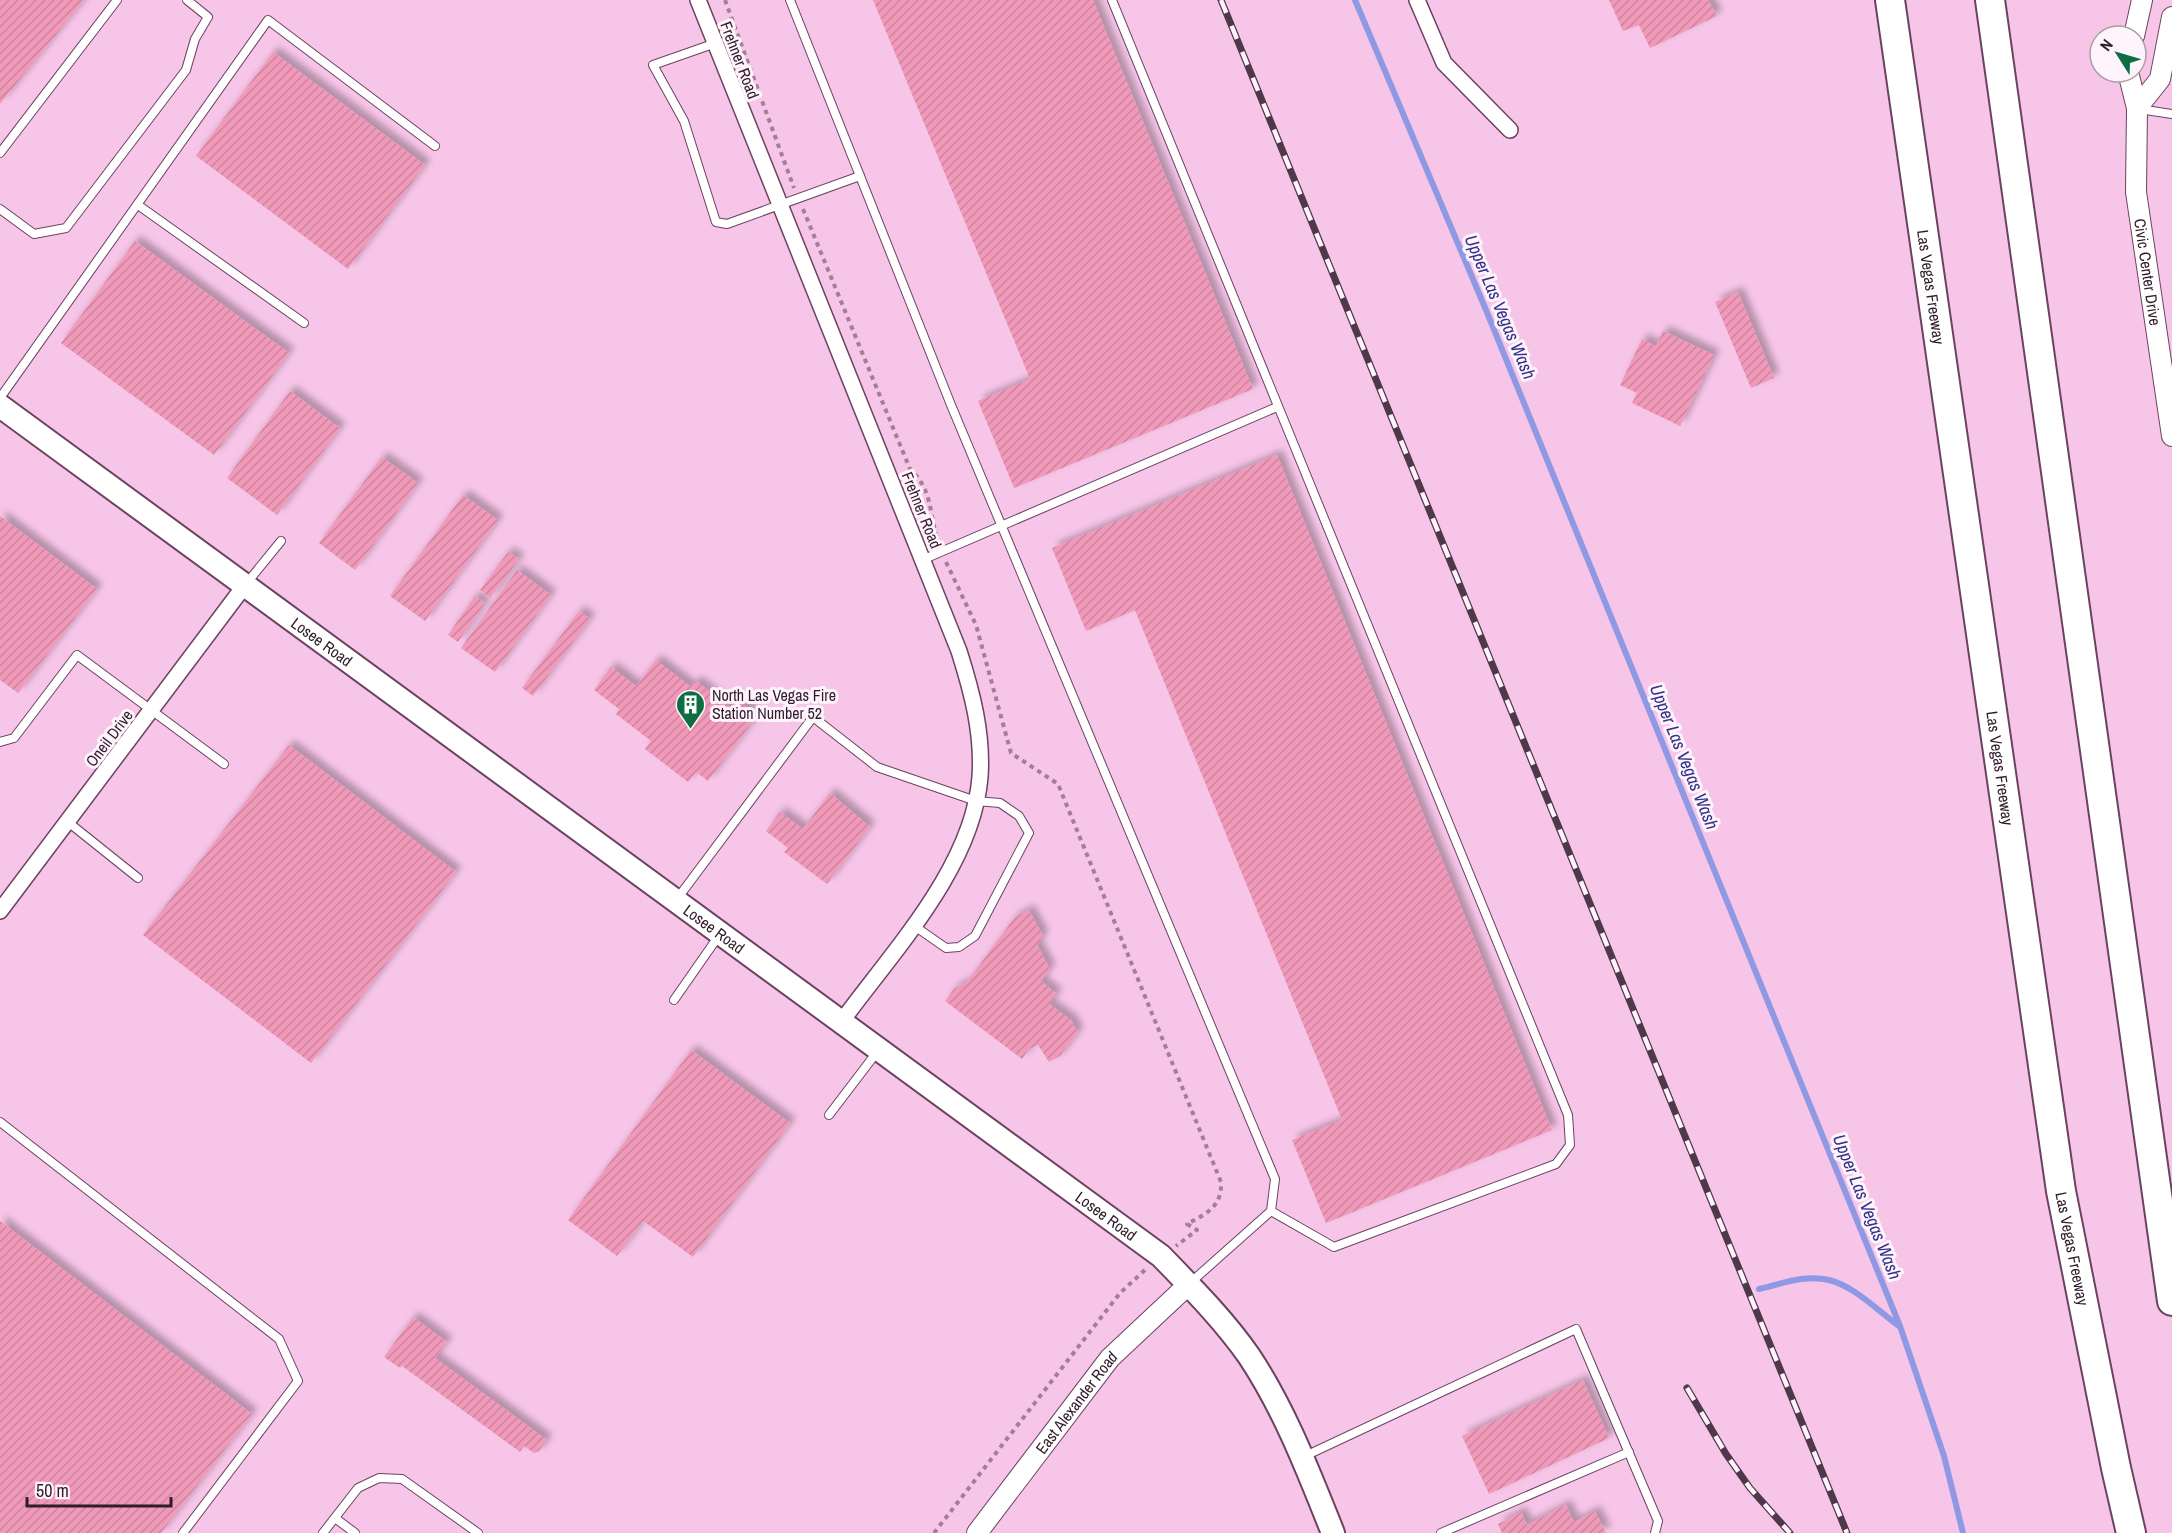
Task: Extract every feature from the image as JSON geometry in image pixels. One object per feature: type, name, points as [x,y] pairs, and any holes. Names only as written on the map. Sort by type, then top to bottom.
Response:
[{"type":"highway","name":"Las Vegas Freeway","points":[[1890,0],[2061,1191],[2115,1468],[2131,1533]]},
{"type":"highway","points":[[1990,0],[2172,1300]]},
{"type":"main road","name":"Losee Road","points":[[0,406],[1143,1242],[1189,1284],[1248,1354],[1270,1391],[1302,1458],[1333,1533]]},
{"type":"street","name":"Frehner Road","points":[[698,0],[713,44],[959,651],[972,692],[980,750],[976,801],[957,855],[913,925],[842,1021]]},
{"type":"street","points":[[1417,0],[1444,63],[1510,130]]},
{"type":"street","points":[[2137,24],[2142,0]]},
{"type":"street","points":[[2137,108],[2160,79],[2172,17]]},
{"type":"street","points":[[2131,84],[2137,108]]},
{"type":"street","name":"Civic Center Drive","points":[[2137,108],[2136,192],[2172,436]]},
{"type":"street","name":"Oneil Drive","points":[[0,911],[152,712],[245,585]]},
{"type":"street","name":"East Alexander Road","points":[[977,1533],[1110,1358],[1189,1284]]},
{"type":"lane","points":[[0,153],[117,0]]},
{"type":"lane","points":[[0,209],[34,234],[66,228],[186,70],[195,39],[208,17],[187,0]]},
{"type":"lane","points":[[789,0],[1001,524],[1275,1179],[1271,1211],[1189,1284]]},
{"type":"lane","points":[[1112,0],[1568,1115],[1570,1145],[1556,1164],[1334,1246],[1271,1211]]},
{"type":"lane","points":[[0,398],[268,20],[435,146]]},
{"type":"lane","points":[[713,44],[653,65],[684,121],[716,222],[728,224],[860,176]]},
{"type":"lane","points":[[2137,108],[2172,114]]},
{"type":"lane","points":[[138,205],[304,323]]},
{"type":"lane","points":[[922,560],[1277,407]]},
{"type":"lane","points":[[245,585],[281,540]]},
{"type":"lane","points":[[0,742],[14,738],[77,656],[224,764]]},
{"type":"lane","points":[[677,901],[813,717],[877,767],[976,801],[1000,803],[1019,816],[1029,833],[975,936],[959,947],[946,948],[913,925]]},
{"type":"lane","points":[[68,822],[138,878]]},
{"type":"lane","points":[[674,1000],[721,933]]},
{"type":"lane","points":[[829,1115],[879,1049]]},
{"type":"lane","points":[[0,1122],[279,1338],[298,1381],[183,1533]]},
{"type":"lane","points":[[1302,1458],[1576,1329],[1658,1521],[1655,1533]]},
{"type":"lane","points":[[1441,1533],[1629,1452]]},
{"type":"lane","points":[[323,1533],[358,1488],[379,1478],[402,1479],[478,1533]]},
{"type":"lane","points":[[334,1518],[355,1533]]},
{"type":"building","points":[[0,0],[84,0],[0,104]]},
{"type":"building","points":[[873,0],[1093,0],[1253,389],[1014,488],[978,401],[1030,379]]},
{"type":"building","points":[[1609,0],[1708,0],[1717,16],[1650,48],[1639,25],[1623,31]]},
{"type":"building","points":[[273,52],[425,165],[348,269],[196,156]]},
{"type":"building","points":[[135,241],[289,353],[214,455],[61,343]]},
{"type":"building","points":[[1738,292],[1774,378],[1751,388],[1715,302]]},
{"type":"building","points":[[1663,331],[1714,355],[1680,426],[1632,403],[1637,393],[1620,385],[1642,339],[1656,346]]},
{"type":"building","points":[[290,391],[340,428],[277,515],[227,478]]},
{"type":"building","points":[[1277,455],[1552,1130],[1326,1223],[1292,1140],[1342,1120],[1135,610],[1086,631],[1052,548]]},
{"type":"building","points":[[382,457],[418,483],[355,570],[319,543]]},
{"type":"building","points":[[463,495],[498,520],[425,621],[390,596]]},
{"type":"building","points":[[0,516],[97,589],[18,693],[0,680]]},
{"type":"building","points":[[508,552],[519,559],[490,598],[480,590]]},
{"type":"building","points":[[517,570],[551,595],[495,672],[461,648]]},
{"type":"building","points":[[475,596],[485,603],[458,642],[448,635]]},
{"type":"building","points":[[579,611],[590,619],[533,696],[522,688]]},
{"type":"building","name":"North Las Vegas Fire Station Number 52","points":[[656,660],[691,687],[696,681],[731,708],[737,700],[757,716],[708,781],[696,772],[688,782],[645,749],[651,741],[616,714],[619,709],[594,690],[611,667],[636,686]]},
{"type":"building","points":[[289,745],[456,872],[311,1063],[143,935]]},
{"type":"building","points":[[830,793],[870,827],[827,884],[784,852],[788,848],[766,831],[780,812],[803,829]]},
{"type":"building","points":[[1029,910],[1043,936],[1037,945],[1050,969],[1041,981],[1057,994],[1049,1004],[1071,1020],[1078,1032],[1060,1056],[1049,1062],[1038,1045],[1029,1049],[1022,1059],[945,1001],[954,989],[967,982],[1015,917]]},
{"type":"building","points":[[691,1050],[790,1123],[693,1257],[643,1221],[617,1256],[568,1220]]},
{"type":"building","points":[[0,1221],[252,1414],[161,1533],[0,1533]]},
{"type":"building","points":[[413,1317],[447,1342],[435,1358],[547,1440],[539,1451],[534,1453],[524,1446],[520,1452],[402,1366],[400,1368],[384,1357]]},
{"type":"building","points":[[1583,1380],[1609,1438],[1489,1494],[1462,1436]]},
{"type":"building","points":[[1566,1505],[1574,1522],[1595,1511],[1606,1533],[1502,1533],[1498,1524],[1521,1512],[1527,1525]]},
{"type":"waterway","name":"Upper Las Vegas Wash","points":[[1355,0],[1486,310],[1900,1326],[1944,1456],[1963,1533]]},
{"type":"waterway","points":[[1759,1289],[1803,1279],[1829,1280],[1857,1293],[1899,1326]]},
{"type":"railway","points":[[1221,0],[1847,1533]]},
{"type":"railway","points":[[1687,1388],[1726,1454],[1750,1488],[1790,1533]]},
{"type":"place","name":"North Las Vegas Fire Station Number 52","points":[[691,730]]}]
